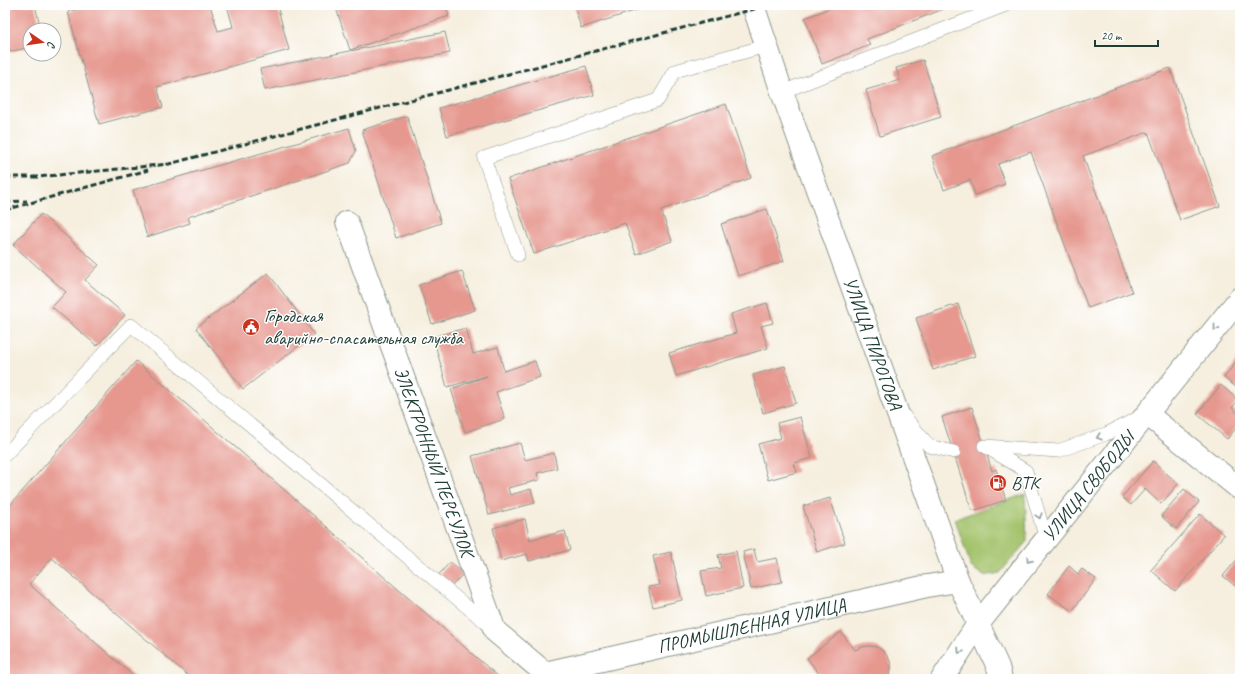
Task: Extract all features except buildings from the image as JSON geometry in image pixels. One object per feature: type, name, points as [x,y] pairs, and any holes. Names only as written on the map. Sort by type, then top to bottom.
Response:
[{"type":"street","name":"УЛИЦА ПИРОГОВА","points":[[753,5],[782,92],[958,581],[998,667],[1001,679]]},
{"type":"street","name":"ЭЛЕКТРОННЫЙ ПЕРЕУЛОК","points":[[347,222],[495,631]]},
{"type":"street","name":"УЛИЦА СВОБОДЫ","points":[[942,679],[978,624],[1240,298]]},
{"type":"street","points":[[1147,414],[1240,488]]},
{"type":"street","name":"ПРОМЫШЛЕННАЯ УЛИЦА","points":[[549,676],[920,588],[958,581]]},
{"type":"street","points":[[495,631],[549,676]]},
{"type":"lane","points":[[782,92],[1006,5]]},
{"type":"lane","points":[[518,255],[484,158],[658,100],[676,71],[766,46]]},
{"type":"lane","points":[[5,455],[131,325],[495,631]]},
{"type":"lane","points":[[895,405],[929,446],[954,452]]},
{"type":"lane","points":[[1046,539],[1026,471],[984,446],[1058,451],[1106,434],[1147,414]]},
{"type":"green space","points":[[1025,494],[1027,541],[1000,573],[984,576],[971,567],[955,519]]},
{"type":"railway","points":[[5,177],[38,177],[169,164],[754,9],[763,5]]},
{"type":"railway","points":[[5,210],[148,170]]},
{"type":"railway","points":[[5,202],[27,201]]},
{"type":"place","name":"Городская аварийно-спасательная служба","points":[[251,327]]},
{"type":"place","name":"ВТК","points":[[998,483]]}]
